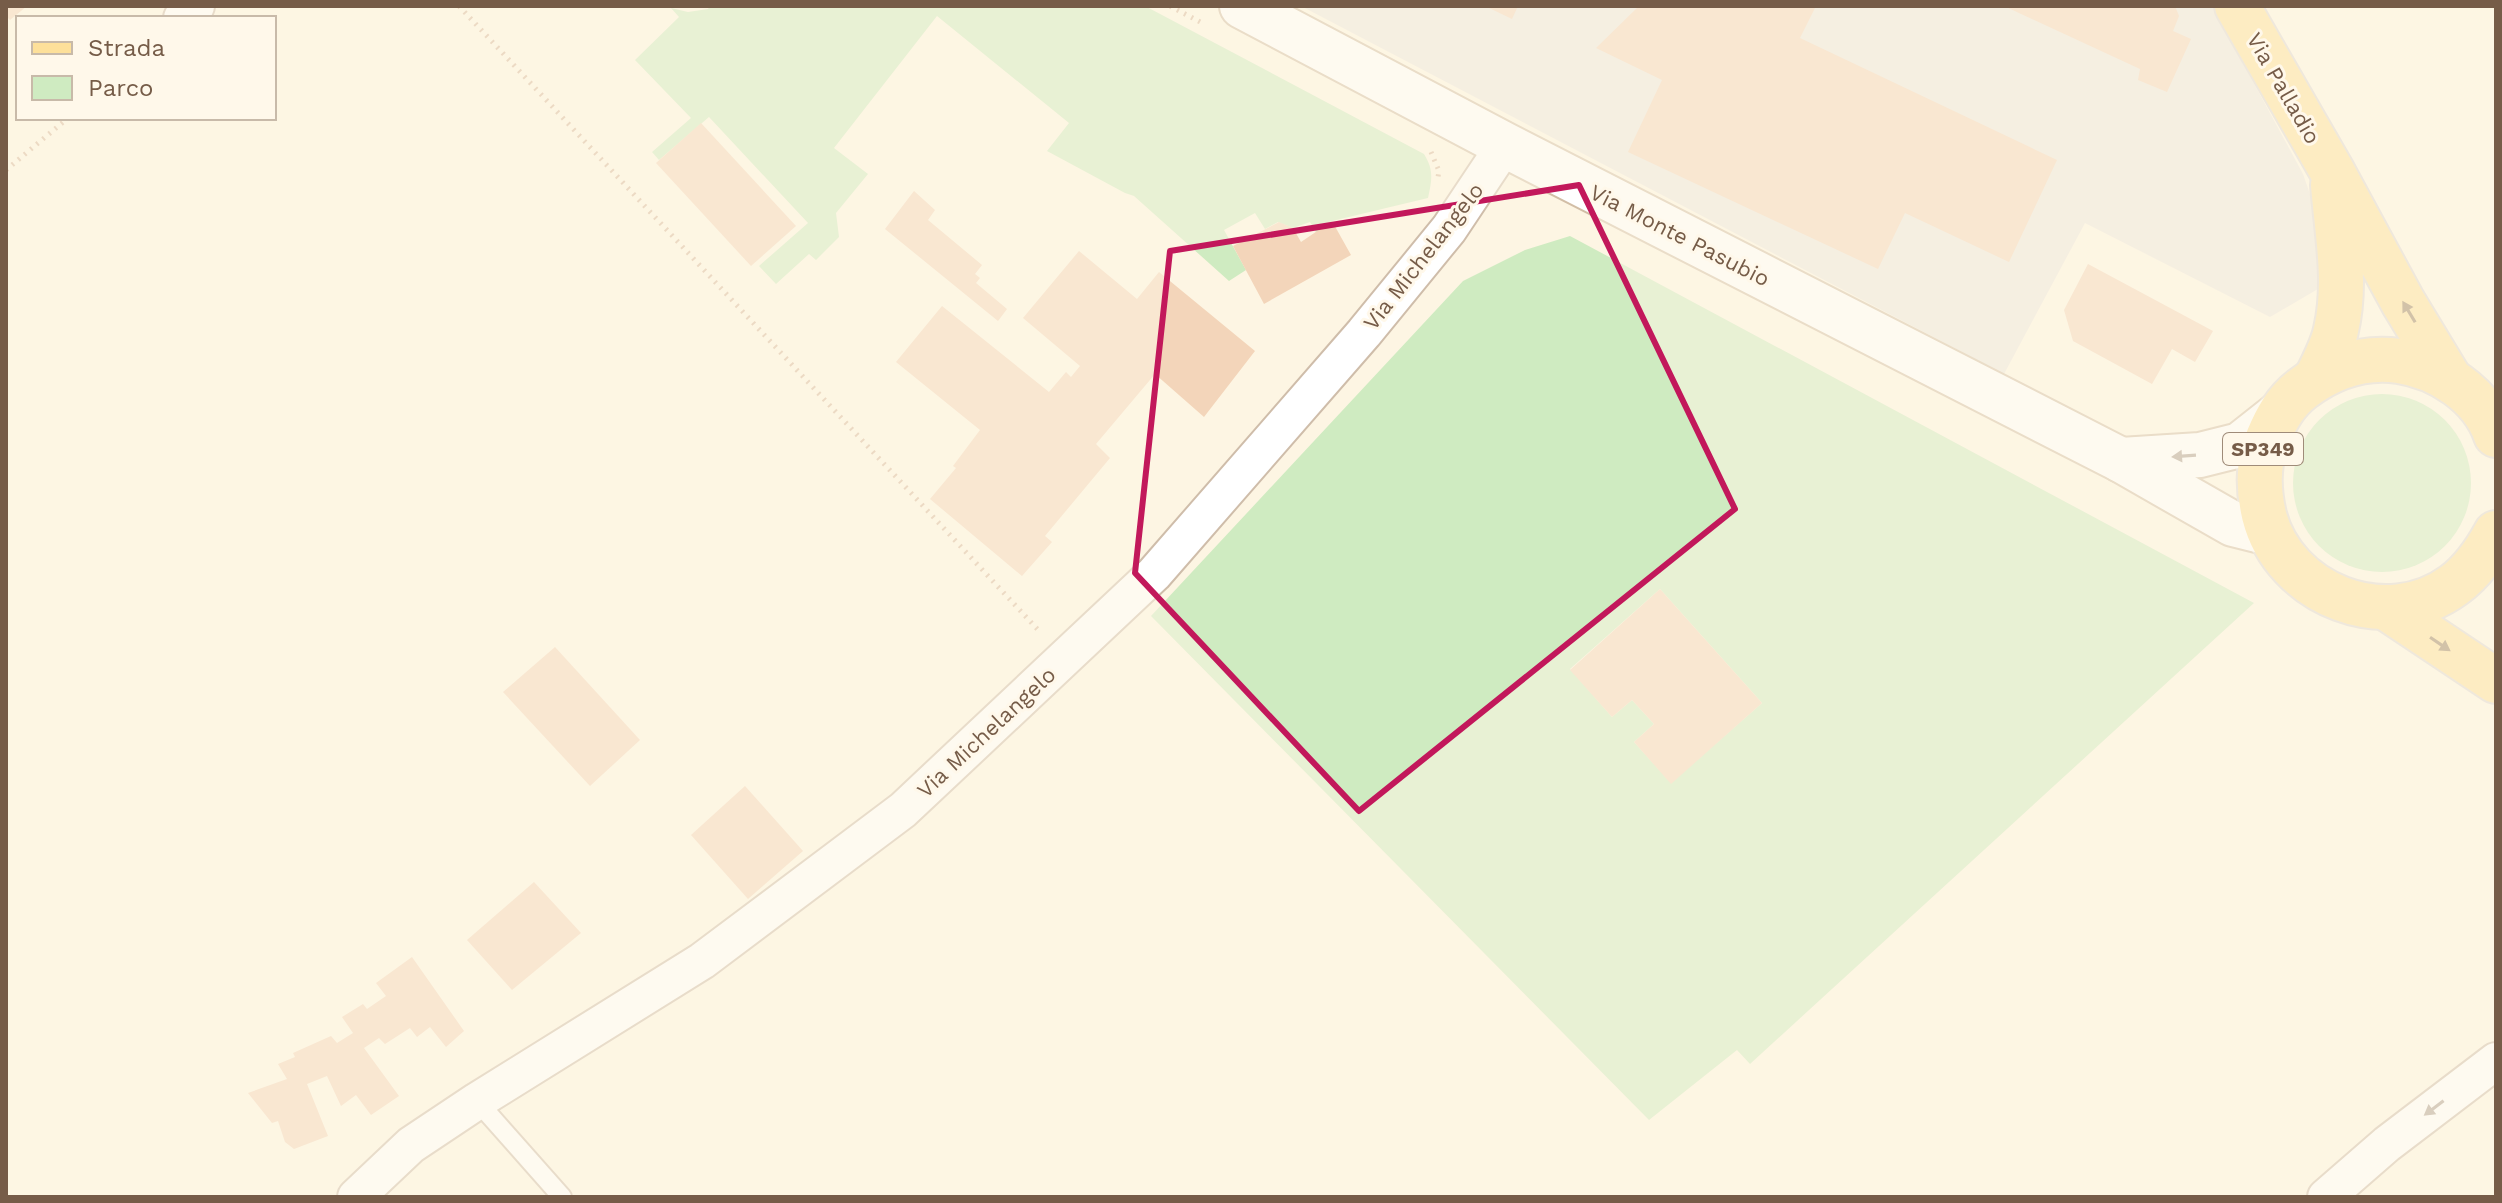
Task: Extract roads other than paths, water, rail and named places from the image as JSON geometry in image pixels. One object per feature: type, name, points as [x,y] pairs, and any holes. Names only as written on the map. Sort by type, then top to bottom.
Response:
[{"type":"main road","name":"Via Monte Pasubio","points":[[1242,6],[1505,145],[2121,460],[2233,524],[2269,533]]},
{"type":"main road","name":"Via Palladio","points":[[2237,6],[2332,171]]},
{"type":"main road","name":"SP349","points":[[2317,377],[2336,333],[2340,305],[2341,278],[2332,171]]},
{"type":"main road","name":"SP349","points":[[2332,171],[2403,302],[2449,378]]},
{"type":"main road","name":"SP349","points":[[2496,435],[2475,400],[2449,378],[2417,364],[2383,359],[2349,363],[2317,377],[2296,394],[2278,415],[2262,452],[2258,493],[2269,533],[2288,564],[2315,587],[2348,603],[2385,607],[2420,601],[2453,586],[2480,561],[2496,533]]},
{"type":"main road","points":[[2121,460],[2200,455],[2240,445],[2278,415]]},
{"type":"main road","name":"SP349","points":[[2385,607],[2496,681]]},
{"type":"street","name":"Via Michelangelo","points":[[356,1197],[411,1145],[715,952],[903,810],[1154,574],[1364,333],[1449,229],[1505,145]]},
{"type":"street","points":[[2326,1197],[2387,1144],[2496,1061]]},
{"type":"lane","points":[[477,1101],[562,1197]]}]
